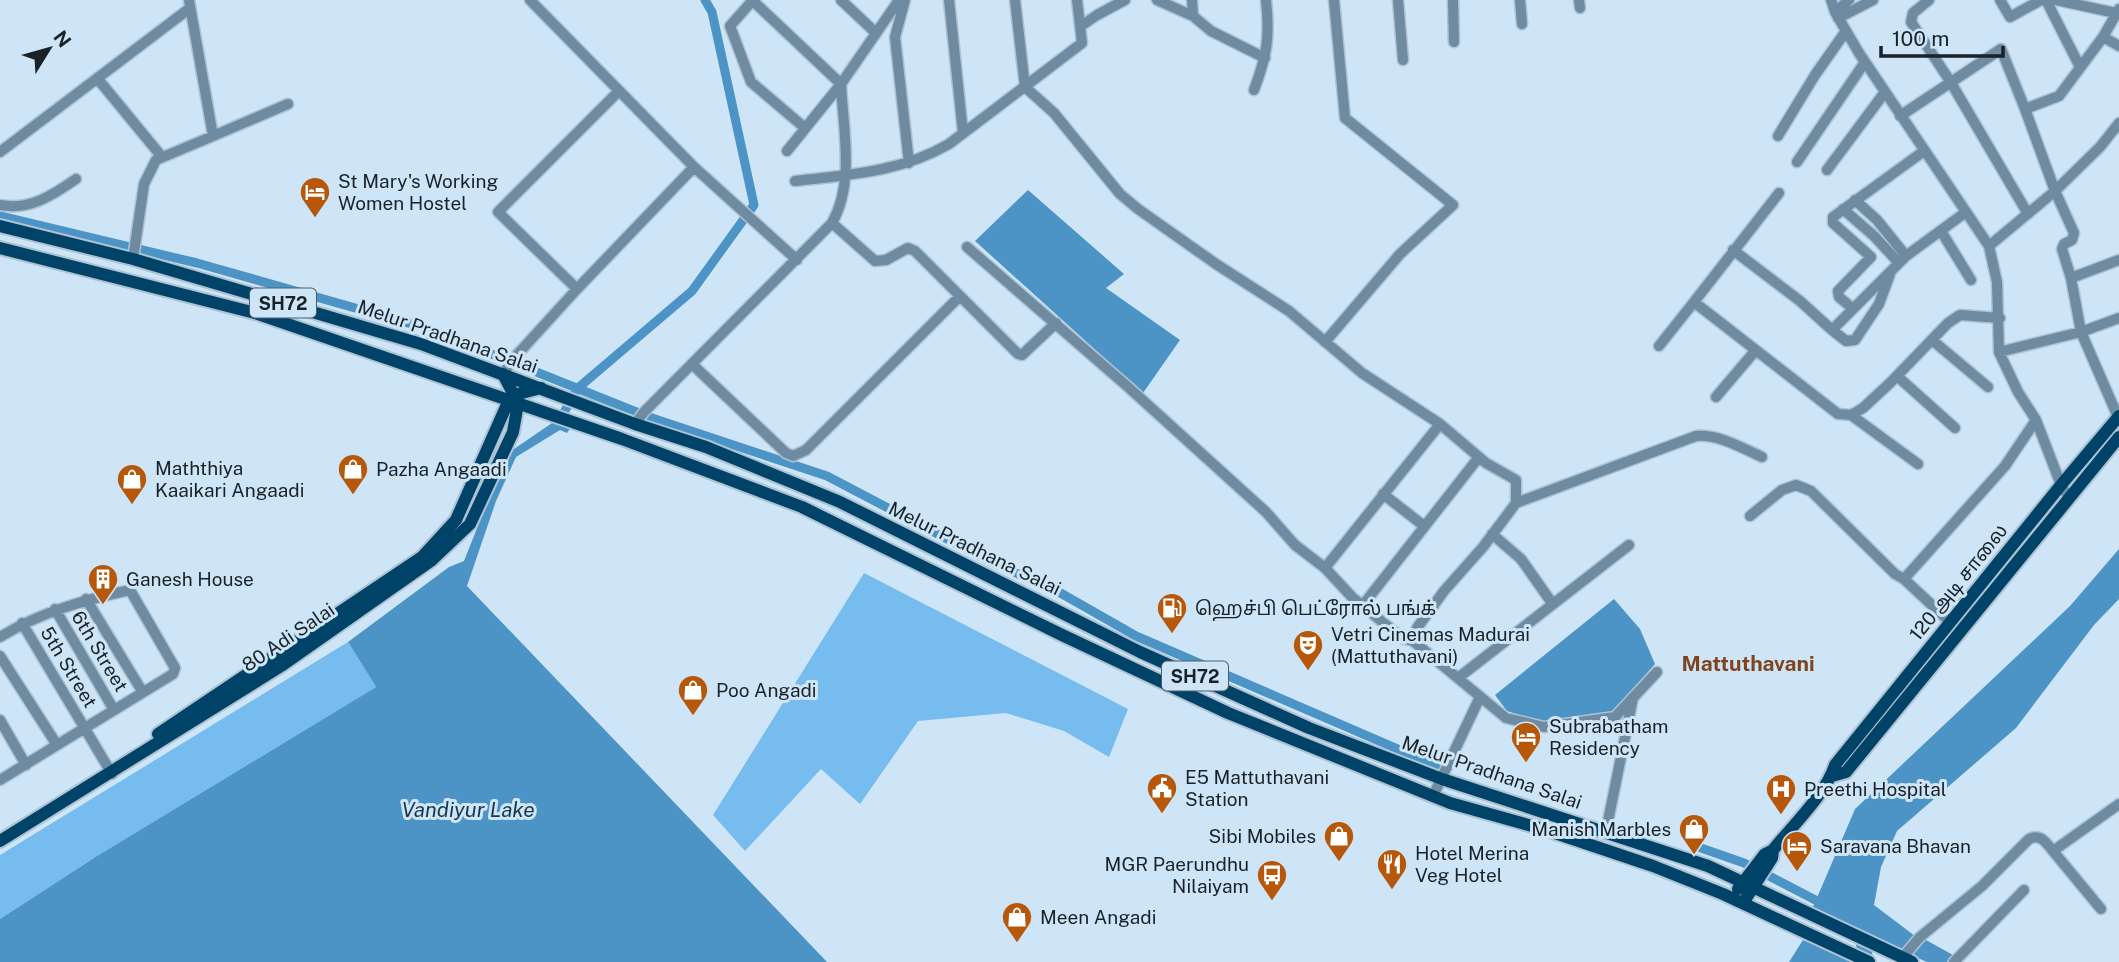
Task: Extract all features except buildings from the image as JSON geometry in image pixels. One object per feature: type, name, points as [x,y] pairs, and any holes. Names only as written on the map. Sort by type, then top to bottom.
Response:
[{"type":"main road","name":"Melur Pradhana Salai","points":[[0,226],[134,256],[421,344],[504,372],[635,425],[706,447],[840,502],[1140,652],[1309,728],[1442,779],[1708,866],[1907,957]]},
{"type":"main road","name":"Melur Pradhana Salai","points":[[0,248],[255,313],[514,400],[802,507],[1216,708],[1433,796],[1653,866],[1737,901],[1869,962]]},
{"type":"main road","points":[[504,372],[514,400],[541,388]]},
{"type":"main road","points":[[485,391],[497,408],[499,425]]},
{"type":"main road","name":"80 Adi Salai","points":[[0,831],[110,771],[422,557],[456,520],[499,425],[514,400]]},
{"type":"main road","name":"80 Adi Salai","points":[[0,841],[281,666],[432,560],[470,524],[513,432],[514,400]]},
{"type":"main road","points":[[513,432],[524,417],[541,411]]},
{"type":"main road","name":"120 அடி சாலை","points":[[1737,901],[1759,869],[1765,853],[1773,850],[1832,776],[1835,765],[2119,417]]},
{"type":"main road","name":"120 அடி சாலை","points":[[1832,776],[1846,772],[2119,437]]},
{"type":"street","points":[[546,0],[534,4],[694,167],[796,260]]},
{"type":"street","points":[[635,425],[644,412],[832,223],[838,213],[845,175],[841,84],[753,0],[730,26],[751,82],[805,128]]},
{"type":"street","points":[[841,0],[876,33]]},
{"type":"street","points":[[787,151],[841,84],[898,0]]},
{"type":"street","points":[[905,0],[895,37],[909,163]]},
{"type":"street","points":[[949,0],[964,133]]},
{"type":"street","points":[[1015,0],[1025,87],[1054,113],[1120,194],[1216,264],[1289,312],[1362,373],[1440,424],[1479,457],[1516,480],[1516,503]]},
{"type":"street","points":[[794,180],[891,169],[929,155],[964,133],[1083,43],[1077,0]]},
{"type":"street","points":[[1080,26],[1125,0]]},
{"type":"street","points":[[1157,0],[1193,16],[1211,31],[1265,58]]},
{"type":"street","points":[[1192,0],[1193,16]]},
{"type":"street","points":[[1254,90],[1265,58],[1269,27],[1266,0]]},
{"type":"street","points":[[1325,342],[1400,254],[1453,205],[1345,118],[1334,0]]},
{"type":"street","points":[[1398,0],[1403,60]]},
{"type":"street","points":[[1453,0],[1454,42]]},
{"type":"street","points":[[1520,0],[1522,24]]},
{"type":"street","points":[[1831,0],[1865,62],[1989,246],[1997,282],[1999,352],[2018,392],[2036,420],[2061,485],[2069,498]]},
{"type":"street","points":[[1837,15],[1849,0]]},
{"type":"street","points":[[1837,15],[1873,0]]},
{"type":"street","points":[[1929,0],[1913,13],[1911,22],[1950,81],[2028,214]]},
{"type":"street","points":[[2000,0],[2010,17],[2041,0]]},
{"type":"street","points":[[2046,0],[2080,67]]},
{"type":"street","points":[[2025,109],[2059,96],[2103,37],[2118,11],[2056,0]]},
{"type":"street","points":[[0,152],[189,4],[214,136]]},
{"type":"street","points":[[1778,135],[1846,31]]},
{"type":"street","points":[[2103,37],[2119,46]]},
{"type":"street","points":[[1900,116],[2001,49],[2055,191],[2074,233],[2072,240],[2063,244],[2062,249],[2071,278],[2081,332],[2119,417]]},
{"type":"street","points":[[1797,162],[1865,62]]},
{"type":"street","points":[[97,78],[162,157]]},
{"type":"street","points":[[576,289],[498,212],[620,91]]},
{"type":"street","points":[[1826,170],[1885,92]]},
{"type":"street","points":[[134,256],[144,184],[156,160],[288,104]]},
{"type":"street","points":[[1989,246],[2055,191],[2100,147],[2119,123]]},
{"type":"street","points":[[1852,308],[1839,296],[1838,291],[1871,257],[1833,223],[1833,216],[1924,151]]},
{"type":"street","points":[[504,372],[576,289],[694,167]]},
{"type":"street","points":[[0,205],[12,207],[48,199],[76,178]]},
{"type":"street","points":[[1659,346],[1779,193]]},
{"type":"street","points":[[1855,200],[1877,220],[1899,263]]},
{"type":"street","points":[[1843,209],[1899,263]]},
{"type":"street","points":[[1832,330],[1899,263],[1966,212]]},
{"type":"street","points":[[832,223],[875,261],[886,260],[903,249],[915,251],[1018,354],[1027,354],[1056,323]]},
{"type":"street","points":[[1941,231],[1971,280]]},
{"type":"street","points":[[967,247],[1056,323],[1266,512],[1295,545],[1325,568],[1352,597],[1402,638],[1413,641],[1506,718],[1544,727],[1615,717],[1657,672]]},
{"type":"street","points":[[1734,250],[1846,341],[1855,340],[1879,304],[1899,263]]},
{"type":"street","points":[[2071,278],[2119,260]]},
{"type":"street","points":[[693,365],[786,453],[800,455],[960,296]]},
{"type":"street","points":[[1694,302],[1838,414],[1851,415],[1918,464]]},
{"type":"street","points":[[1851,415],[1863,408],[1948,323],[1960,315],[2000,318]]},
{"type":"street","points":[[1999,352],[2081,332],[2119,318]]},
{"type":"street","points":[[1932,340],[1988,387]]},
{"type":"street","points":[[1716,397],[1755,351]]},
{"type":"street","points":[[1897,376],[1955,428]]},
{"type":"street","points":[[1904,579],[2005,466],[2036,420]]},
{"type":"street","points":[[1325,568],[1440,424]]},
{"type":"street","points":[[1413,641],[1417,628],[1444,590],[1516,503],[1696,436],[1707,435],[1720,439],[1762,457]]},
{"type":"street","points":[[1363,605],[1479,457]]},
{"type":"street","points":[[1750,516],[1782,490],[1796,485],[1811,491],[1895,574],[1904,579],[1950,622]]},
{"type":"street","points":[[1383,494],[1424,526]]},
{"type":"street","points":[[1492,534],[1521,559],[1552,603]]},
{"type":"street","points":[[1458,678],[1629,545]]},
{"type":"street","points":[[0,637],[22,623],[55,609],[130,590],[175,668],[173,674],[0,780]]},
{"type":"street","points":[[86,599],[142,691]]},
{"type":"street","name":"6th Street","points":[[55,609],[114,710]]},
{"type":"street","name":"5th Street","points":[[22,623],[110,771]]},
{"type":"street","points":[[0,656],[57,746]]},
{"type":"street","points":[[1433,796],[1480,697]]},
{"type":"street","points":[[1606,831],[1633,697]]},
{"type":"street","points":[[0,720],[26,765]]},
{"type":"street","points":[[2053,851],[2119,804]]},
{"type":"street","points":[[1907,957],[1920,937],[1982,886],[2034,836],[2041,837],[2101,909]]},
{"type":"street","points":[[1957,958],[2024,890]]},
{"type":"shaded area","points":[[864,573],[1128,709],[1109,757],[1064,731],[1006,713],[918,721],[860,804],[821,769],[745,851],[713,815]]},
{"type":"shaded area","points":[[348,642],[376,687],[97,856],[0,919],[0,855]]},
{"type":"water","points":[[1028,190],[1124,274],[1106,288],[1180,340],[1143,393],[975,241]]},
{"type":"water","name":"Vandiyur Lake","points":[[555,421],[571,427],[567,433],[560,430],[516,457],[496,501],[467,586],[827,962],[0,962],[0,919],[97,856],[376,687],[348,642],[449,567],[464,561],[511,451]]},
{"type":"water","points":[[2119,549],[2119,599],[2094,625],[2016,728],[1897,831],[1881,867],[1874,905],[1915,936],[1904,951],[1813,907],[1855,809],[2070,606]]},
{"type":"water","points":[[1614,599],[1640,629],[1655,664],[1612,713],[1541,722],[1507,711],[1495,695]]},
{"type":"water","points":[[1803,940],[1856,962],[1789,962]]},
{"type":"water","points":[[1926,940],[1953,955],[1947,962],[1927,962],[1911,955]]},
{"type":"waterway","points":[[559,421],[578,388],[692,291],[754,205],[712,12],[705,0]]},
{"type":"waterway","points":[[0,216],[197,263],[429,329],[649,417],[827,476],[991,562],[1057,591],[1136,636],[1444,769]]},
{"type":"waterway","points":[[1701,848],[1744,863],[1825,905]]},
{"type":"waterway","points":[[1859,911],[1858,922],[1867,962]]},
{"type":"place","name":"St Mary's Working Women Hostel","points":[[315,219]]},
{"type":"place","name":"Pazha Angaadi","points":[[353,496]]},
{"type":"place","name":"Maththiya Kaaikari Angaadi","points":[[132,506]]},
{"type":"place","name":"Ganesh House","points":[[103,606]]},
{"type":"place","name":"ஹெச்பி பெட்ரோல் பங்க்","points":[[1172,635]]},
{"type":"place","name":"Vetri Cinemas Madurai (Mattuthavani)","points":[[1308,672]]},
{"type":"place","name":"Poo Angadi","points":[[693,717]]},
{"type":"place","name":"Subrabatham Residency","points":[[1526,764]]},
{"type":"place","name":"E5 Mattuthavani Station","points":[[1162,815]]},
{"type":"place","name":"Preethi Hospital","points":[[1781,816]]},
{"type":"place","name":"Manish Marbles","points":[[1694,856]]},
{"type":"place","name":"Sibi Mobiles","points":[[1339,863]]},
{"type":"place","name":"Saravana Bhavan","points":[[1797,873]]},
{"type":"place","name":"Hotel Merina Veg Hotel","points":[[1392,891]]},
{"type":"place","name":"MGR Paerundhu Nilaiyam","points":[[1272,902]]},
{"type":"place","name":"Meen Angadi","points":[[1017,944]]},
{"type":"district","name":"Mattuthavani","points":[[1748,663]]}]
